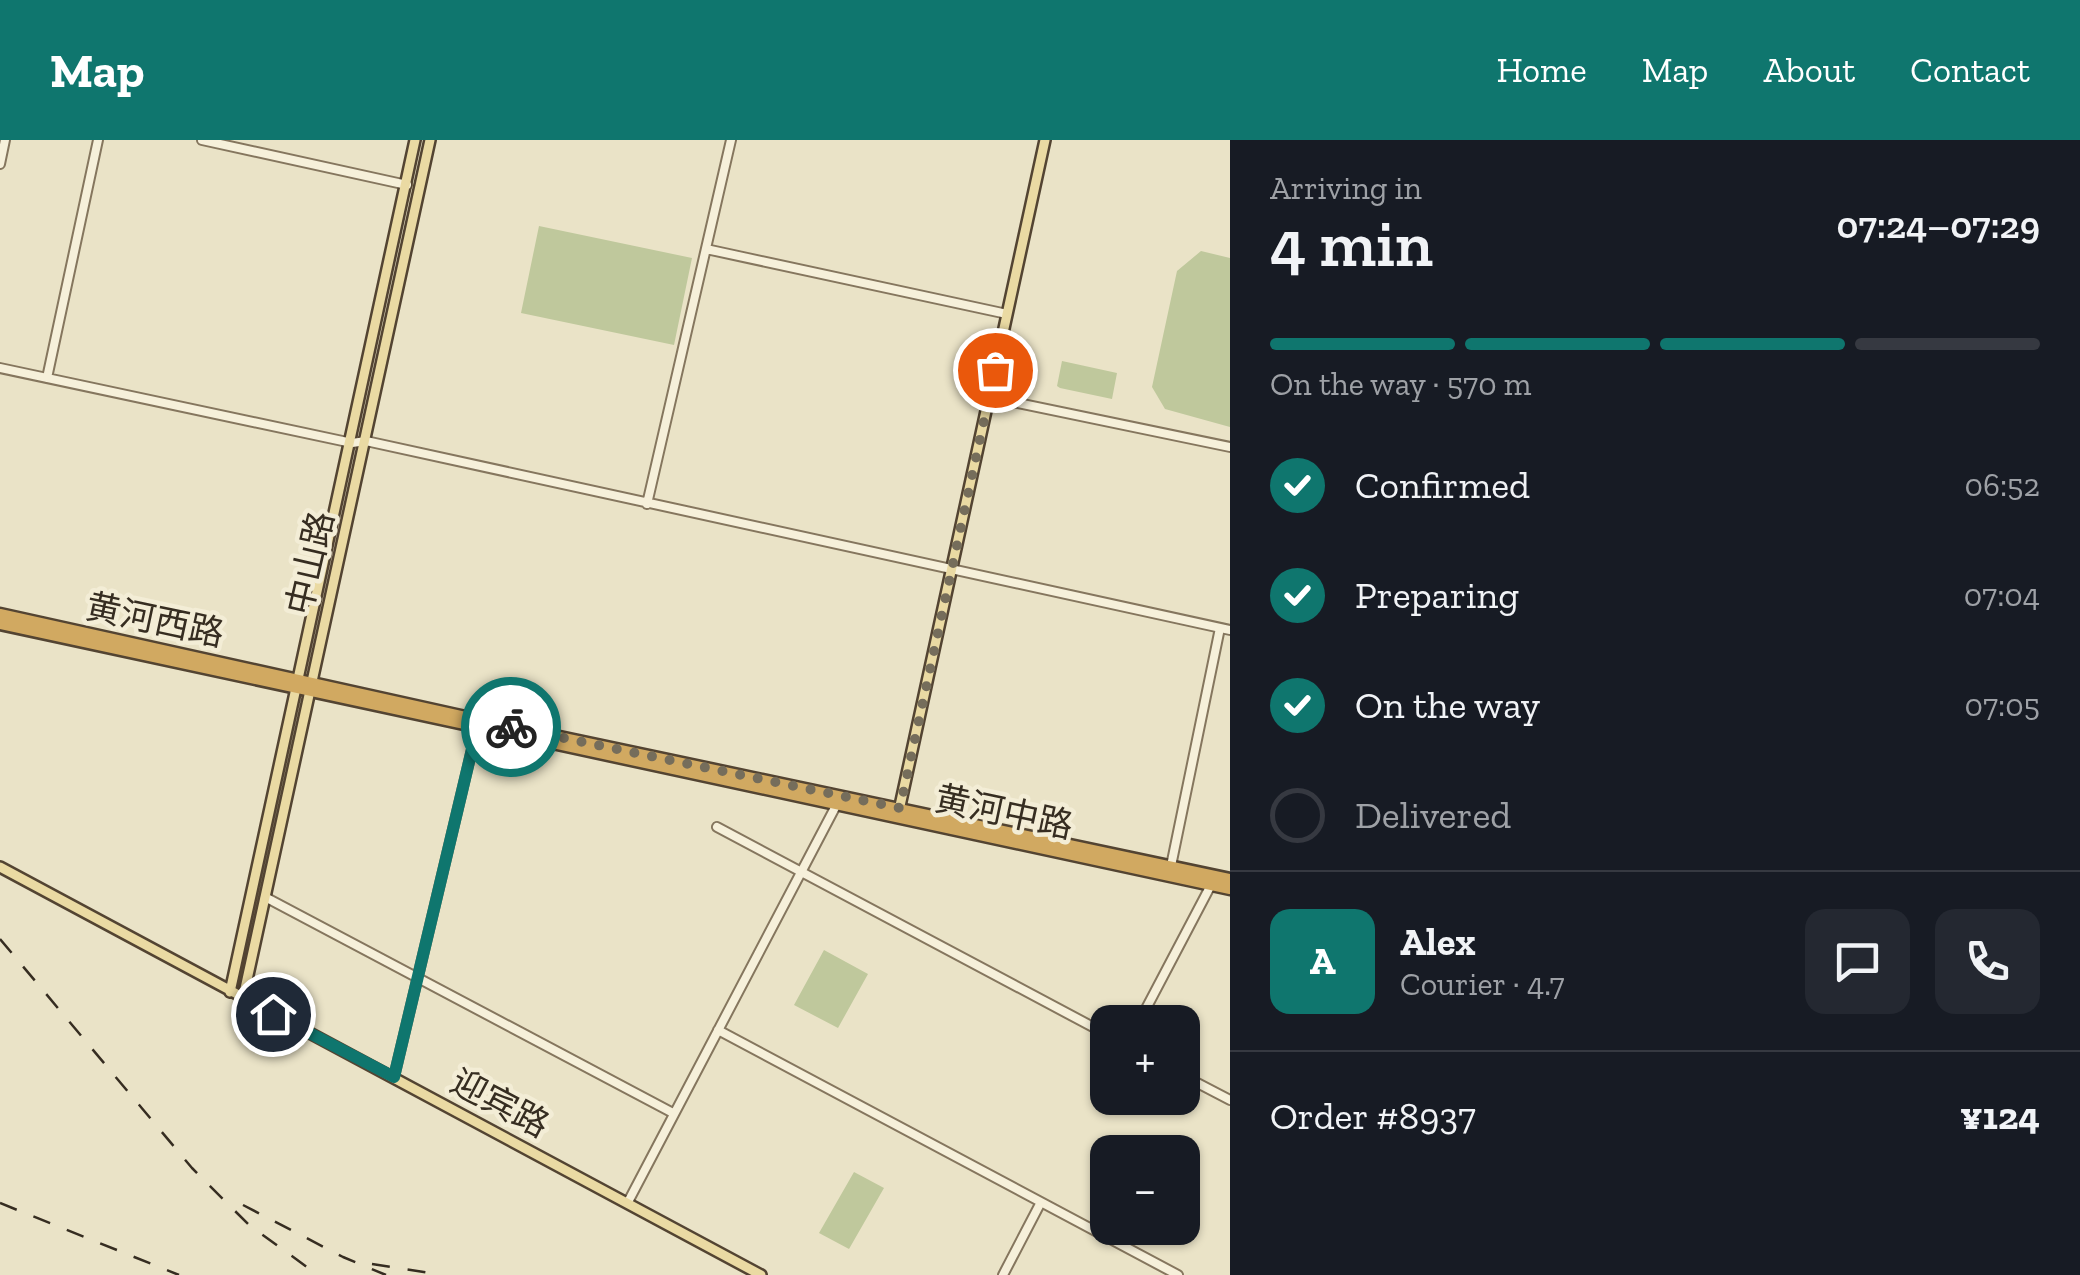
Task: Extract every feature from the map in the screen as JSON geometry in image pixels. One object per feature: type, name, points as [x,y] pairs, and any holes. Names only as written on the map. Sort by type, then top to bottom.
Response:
[{"type":"highway","name":"黄河西路","points":[[0,614],[298,684]]},
{"type":"highway","name":"黄河西路","points":[[0,624],[298,684]]},
{"type":"highway","name":"黄河中路","points":[[298,684],[839,801],[1230,879]]},
{"type":"highway","name":"黄河中路","points":[[898,813],[1230,889]]},
{"type":"main road","name":"中山路","points":[[230,992],[415,140]]},
{"type":"main road","name":"中山路","points":[[243,998],[430,140]]},
{"type":"main road","points":[[898,813],[1045,140]]},
{"type":"main road","name":"迎宾路","points":[[0,868],[761,1275]]},
{"type":"street","points":[[0,164],[5,140]]},
{"type":"street","points":[[47,378],[98,140]]},
{"type":"street","points":[[202,140],[407,184]]},
{"type":"street","points":[[648,504],[730,140]]},
{"type":"street","points":[[706,249],[1008,314]]},
{"type":"street","points":[[0,368],[352,442],[366,441],[1225,629],[1171,866]]},
{"type":"street","points":[[989,397],[1230,448]]},
{"type":"street","points":[[394,1077],[478,724]]},
{"type":"street","points":[[628,1202],[839,801]]},
{"type":"street","points":[[717,827],[1090,1025]]},
{"type":"street","points":[[1147,1005],[1210,884]]},
{"type":"street","points":[[265,897],[673,1113]]},
{"type":"street","points":[[718,1030],[1178,1275]]},
{"type":"street","points":[[1200,1084],[1230,1100]]},
{"type":"street","points":[[1003,1275],[1042,1202]]},
{"type":"green space","points":[[539,226],[692,258],[674,345],[521,313]]},
{"type":"green space","points":[[1201,251],[1230,258],[1230,427],[1165,409],[1152,387],[1177,271]]},
{"type":"green space","points":[[1062,361],[1117,373],[1112,399],[1057,386]]},
{"type":"green space","points":[[824,950],[868,974],[838,1028],[794,1005]]},
{"type":"green space","points":[[854,1172],[884,1188],[849,1249],[819,1233]]},
{"type":"railway","points":[[0,939],[192,1168],[249,1225],[318,1275]]},
{"type":"railway","points":[[0,1203],[179,1275]]},
{"type":"railway","points":[[243,1205],[386,1275]]},
{"type":"railway","points":[[372,1264],[443,1275]]},
{"type":"way so far","points":[[511,727],[900,808],[995,370]]},
{"type":"route","points":[[273,1014],[394,1077],[479,720],[511,727]]}]
